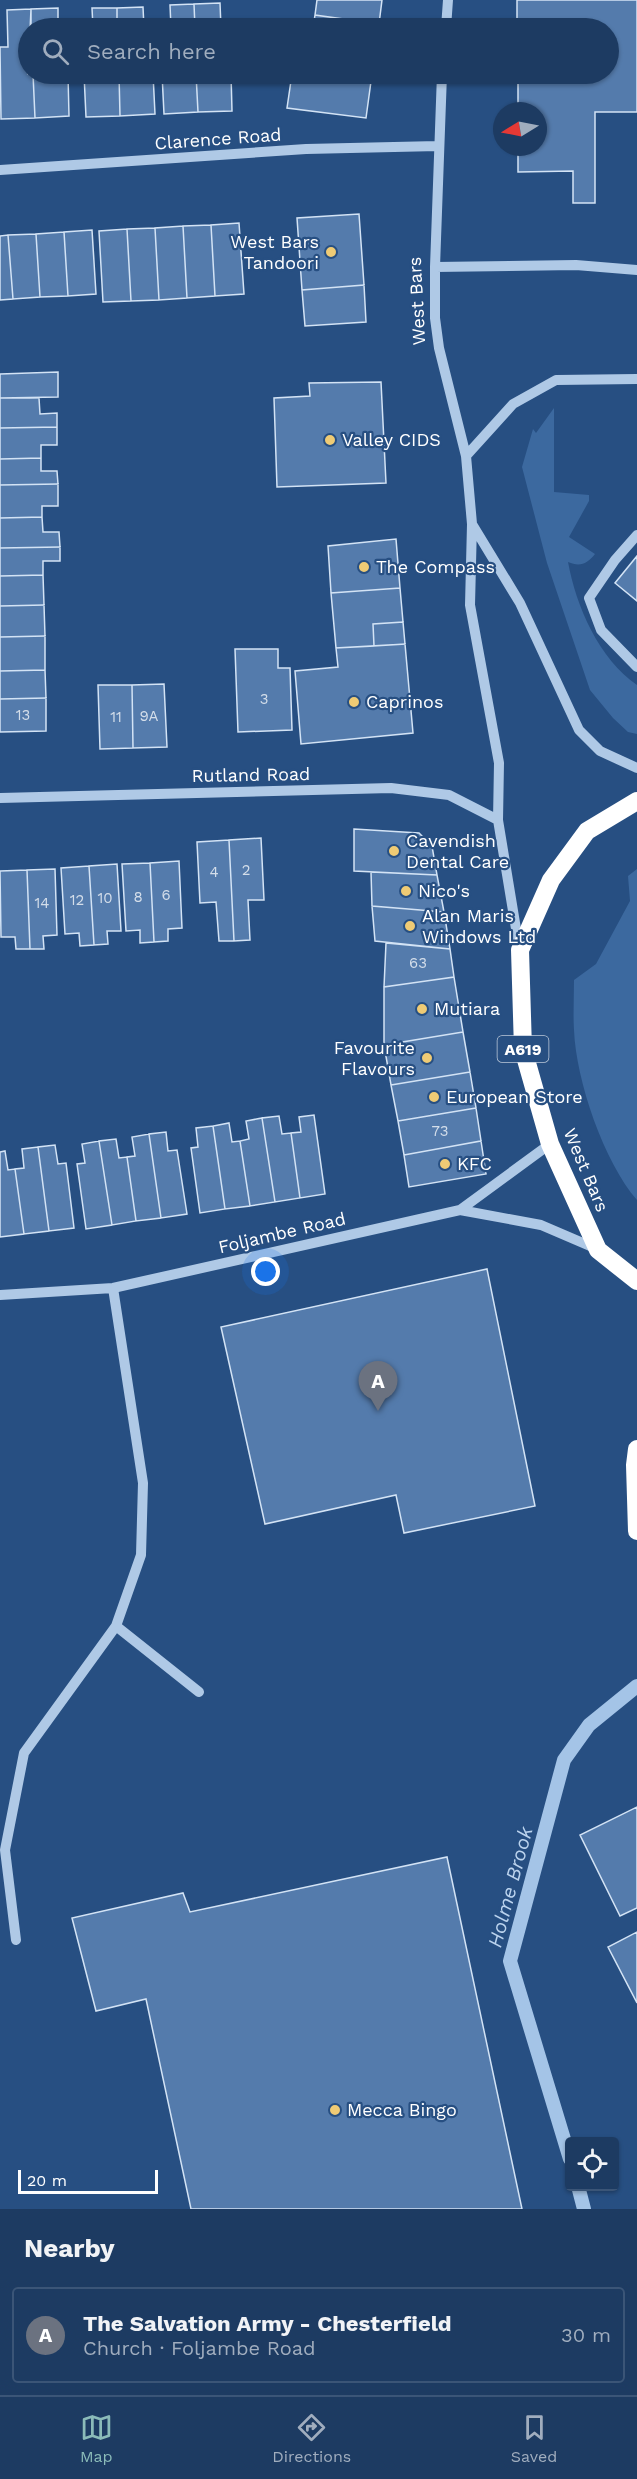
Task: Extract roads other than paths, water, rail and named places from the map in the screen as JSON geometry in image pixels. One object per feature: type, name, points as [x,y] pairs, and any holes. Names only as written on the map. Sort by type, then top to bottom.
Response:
[{"type":"highway","name":"West Bars","points":[[637,801],[587,831],[551,880],[520,950],[523,1049],[550,1144],[598,1250],[637,1281]]},
{"type":"highway","points":[[637,1449],[635,1465],[637,1530]]},
{"type":"street","points":[[447,18],[448,0]]},
{"type":"street","name":"West Bars","points":[[441,84],[435,318],[439,348],[466,456],[472,524],[470,605],[499,763],[498,820],[520,950]]},
{"type":"street","name":"Clarence Road","points":[[0,170],[306,149],[438,146]]},
{"type":"street","points":[[435,267],[576,265],[637,270]]},
{"type":"street","points":[[466,456],[513,404],[556,380],[637,379]]},
{"type":"street","name":"West Bars","points":[[472,524],[520,603],[579,730],[600,751],[637,768]]},
{"type":"street","points":[[637,535],[615,560],[589,598],[602,630],[637,666]]},
{"type":"street","name":"Rutland Road","points":[[0,798],[391,788],[448,795],[498,820]]},
{"type":"street","name":"Foljambe Road","points":[[0,1295],[113,1288],[460,1210],[550,1144]]},
{"type":"street","points":[[460,1210],[541,1224],[598,1250]]},
{"type":"street","points":[[16,1940],[5,1850],[24,1753],[116,1626],[141,1555],[143,1483],[113,1288]]},
{"type":"street","points":[[116,1626],[200,1692]]},
{"type":"waterway","name":"Holme Brook","points":[[565,2142],[510,1961],[564,1760],[589,1725],[637,1686]]},
{"type":"waterway","name":"Holme Brook","points":[[579,2191],[584,2209]]},
{"type":"place","name":"West Bars Tandoori","points":[[331,252]]},
{"type":"place","name":"Valley CIDS","points":[[330,440]]},
{"type":"place","name":"The Compass","points":[[364,567]]},
{"type":"place","name":"Caprinos","points":[[354,702]]},
{"type":"place","name":"Cavendish Dental Care","points":[[394,851]]},
{"type":"place","name":"Nico's","points":[[406,891]]},
{"type":"place","name":"Alan Maris Windows Ltd","points":[[410,926]]},
{"type":"place","name":"Mutiara","points":[[422,1009]]},
{"type":"place","name":"Favourite Flavours","points":[[427,1058]]},
{"type":"place","name":"European Store","points":[[434,1097]]},
{"type":"place","name":"KFC","points":[[445,1164]]},
{"type":"place","name":"The Salvation Army - Chesterfield","points":[[378,1411]]},
{"type":"place","name":"Mecca Bingo","points":[[335,2110]]}]
